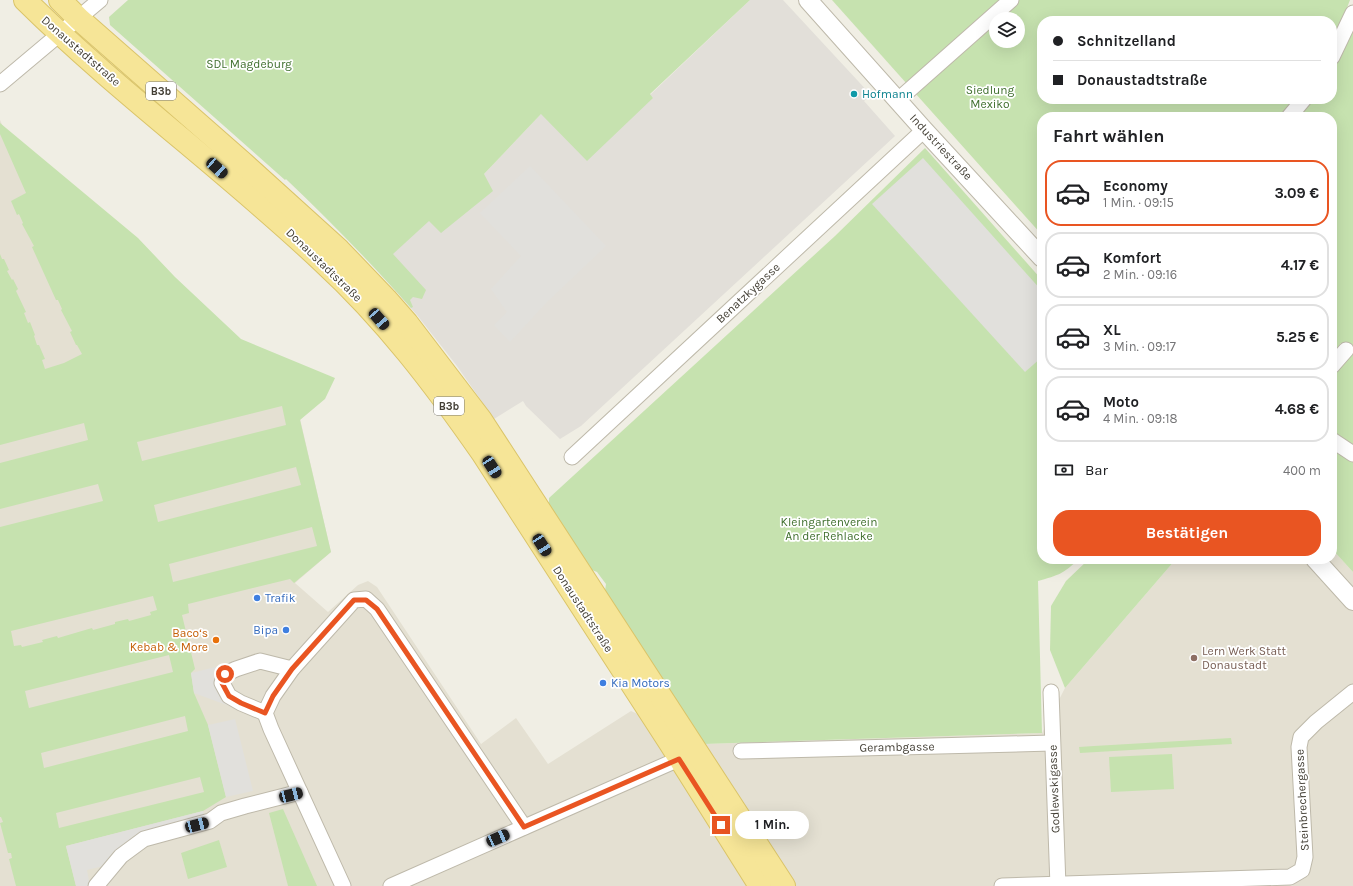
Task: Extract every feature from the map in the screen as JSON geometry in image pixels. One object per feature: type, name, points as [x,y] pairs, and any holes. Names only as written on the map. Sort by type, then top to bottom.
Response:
[{"type":"main road","name":"Donaustadtstraße","points":[[24,0],[59,34],[217,168],[323,262],[370,309],[413,359],[452,409],[484,454],[760,886]]},
{"type":"main road","name":"Donaustadtstraße","points":[[60,0],[79,19],[243,163],[339,250],[408,323],[481,420],[784,886]]},
{"type":"street","points":[[0,84],[100,0]]},
{"type":"street","name":"Industriestraße","points":[[808,0],[924,130],[1037,253]]},
{"type":"street","points":[[898,100],[1011,0]]},
{"type":"street","points":[[1337,47],[1353,13]]},
{"type":"street","points":[[1293,112],[1300,104]]},
{"type":"street","name":"Benatzkygasse","points":[[572,457],[924,130]]},
{"type":"street","points":[[1337,360],[1346,350]]},
{"type":"street","points":[[1337,443],[1353,454]]},
{"type":"street","points":[[1320,564],[1353,601]]},
{"type":"street","points":[[343,886],[265,713],[273,696],[292,669],[354,600],[366,600],[377,609],[524,827]]},
{"type":"street","points":[[265,713],[241,703],[229,696],[222,683],[225,674],[260,661],[292,669]]},
{"type":"street","name":"Godlewskigasse","points":[[1051,692],[1058,885]]},
{"type":"street","name":"Steinbrechergasse","points":[[1002,886],[1183,884],[1290,877],[1302,870],[1305,857],[1299,747],[1301,737],[1316,722],[1353,692]]},
{"type":"street","name":"Gerambgasse","points":[[741,751],[1052,743]]},
{"type":"street","points":[[391,886],[679,759]]},
{"type":"street","points":[[96,886],[121,856],[144,839],[210,822],[221,813],[300,792]]},
{"type":"shaded area","points":[[750,0],[783,0],[871,95],[864,101],[895,136],[581,426],[560,439],[526,406],[523,401],[494,419],[457,366],[417,315],[373,265],[286,179],[484,174],[541,114],[653,98],[650,95]]},
{"type":"shaded area","points":[[0,120],[107,363],[208,364],[298,410],[331,552],[295,583],[328,612],[358,585],[368,581],[377,587],[481,744],[516,718],[548,764],[631,711],[704,744],[1042,733],[1065,688],[1172,564],[1337,564],[1337,554],[1353,572],[1353,886],[0,886]]},
{"type":"shaded area","points":[[923,158],[1037,285],[1037,361],[1025,372],[872,204]]},
{"type":"shaded area","points":[[530,166],[606,246],[545,304],[510,342],[494,325],[507,312],[491,289],[521,256],[480,213]]},
{"type":"shaded area","points":[[232,663],[232,707],[194,693],[191,673]]},
{"type":"shaded area","points":[[235,719],[253,791],[226,797],[208,725]]},
{"type":"shaded area","points":[[203,811],[205,818],[134,836],[108,865],[87,870],[90,886],[76,886],[66,846]]},
{"type":"green space","name":"SDL Magdeburg","points":[[128,0],[750,0],[650,94],[653,98],[587,161],[541,114],[484,174],[493,191],[441,233],[429,221],[393,254],[426,290],[422,299],[413,297],[410,300],[413,307],[411,308],[350,242],[286,179],[285,180],[110,25],[109,17]]},
{"type":"green space","points":[[832,0],[1001,0],[907,84]]},
{"type":"green space","name":"Siedlung Mexiko","points":[[1019,0],[1350,0],[1337,31],[1337,16],[1037,16],[1037,104],[1292,104],[1284,112],[1037,112],[1037,229],[915,93],[989,27],[989,48],[1025,48],[1025,12],[1006,12]]},
{"type":"green space","points":[[1353,22],[1353,572],[1337,554],[1337,369],[1349,355],[1346,346],[1341,343],[1337,348],[1337,112],[1299,112],[1306,104],[1337,104],[1337,54]]},
{"type":"green space","points":[[0,123],[138,238],[175,277],[241,339],[335,378],[325,399],[300,420],[331,552],[294,583],[290,579],[188,604],[189,613],[182,615],[195,669],[191,673],[194,693],[208,725],[226,797],[203,811],[66,846],[76,886],[16,886],[9,859],[12,858],[11,853],[8,853],[0,823],[3,822],[0,817],[0,527],[103,501],[98,484],[0,509],[0,463],[88,440],[84,423],[0,445],[0,254],[9,270],[7,271],[18,289],[16,291],[26,312],[24,313],[28,323],[30,322],[37,345],[39,345],[45,359],[42,360],[45,369],[64,363],[82,354],[76,345],[70,332],[72,331],[32,247],[34,246],[22,224],[23,223],[19,214],[17,215],[11,201],[26,193],[0,134]],"holes":[[[282,406],[286,425],[142,461],[137,442]],[[296,467],[301,485],[158,522],[154,505]],[[312,527],[317,546],[173,582],[169,564]],[[153,596],[157,610],[150,612],[151,615],[129,621],[128,619],[115,622],[115,624],[93,630],[92,628],[58,638],[57,636],[42,640],[43,642],[22,647],[21,645],[14,646],[11,631]],[[169,655],[173,672],[29,708],[25,691]],[[185,716],[188,731],[44,768],[41,753]],[[200,777],[204,792],[59,828],[56,813]]]},
{"type":"green space","name":"Kleingartenverein An der Rehlacke","points":[[925,148],[1037,274],[1037,564],[1073,564],[1060,573],[1038,581],[1042,733],[704,744],[605,591],[606,584],[597,572],[592,570],[549,504],[549,498],[835,236]]},
{"type":"green space","points":[[1084,564],[1172,564],[1065,688],[1050,650],[1051,606],[1066,581]]},
{"type":"green space","points":[[1231,738],[1232,744],[1080,753],[1079,747],[1094,746]]},
{"type":"green space","points":[[1172,754],[1174,789],[1111,792],[1109,757]]},
{"type":"green space","points":[[283,809],[317,886],[288,886],[269,813]]},
{"type":"green space","points":[[219,840],[227,867],[188,879],[181,853]]},
{"type":"place","name":"Hofmann","points":[[854,94]]},
{"type":"place","name":"Trafik","points":[[257,598]]},
{"type":"place","name":"Bipa","points":[[286,630]]},
{"type":"place","name":"Baco‘s Kebab & More","points":[[216,640]]},
{"type":"place","name":"Lern Werk Statt Donaustadt","points":[[1194,658]]},
{"type":"place","name":"Kia Motors","points":[[603,683]]},
{"type":"route","points":[[225,674],[222,683],[229,696],[241,703],[265,713],[273,696],[292,669],[354,600],[366,600],[377,609],[524,827],[679,759],[721,825]]}]
